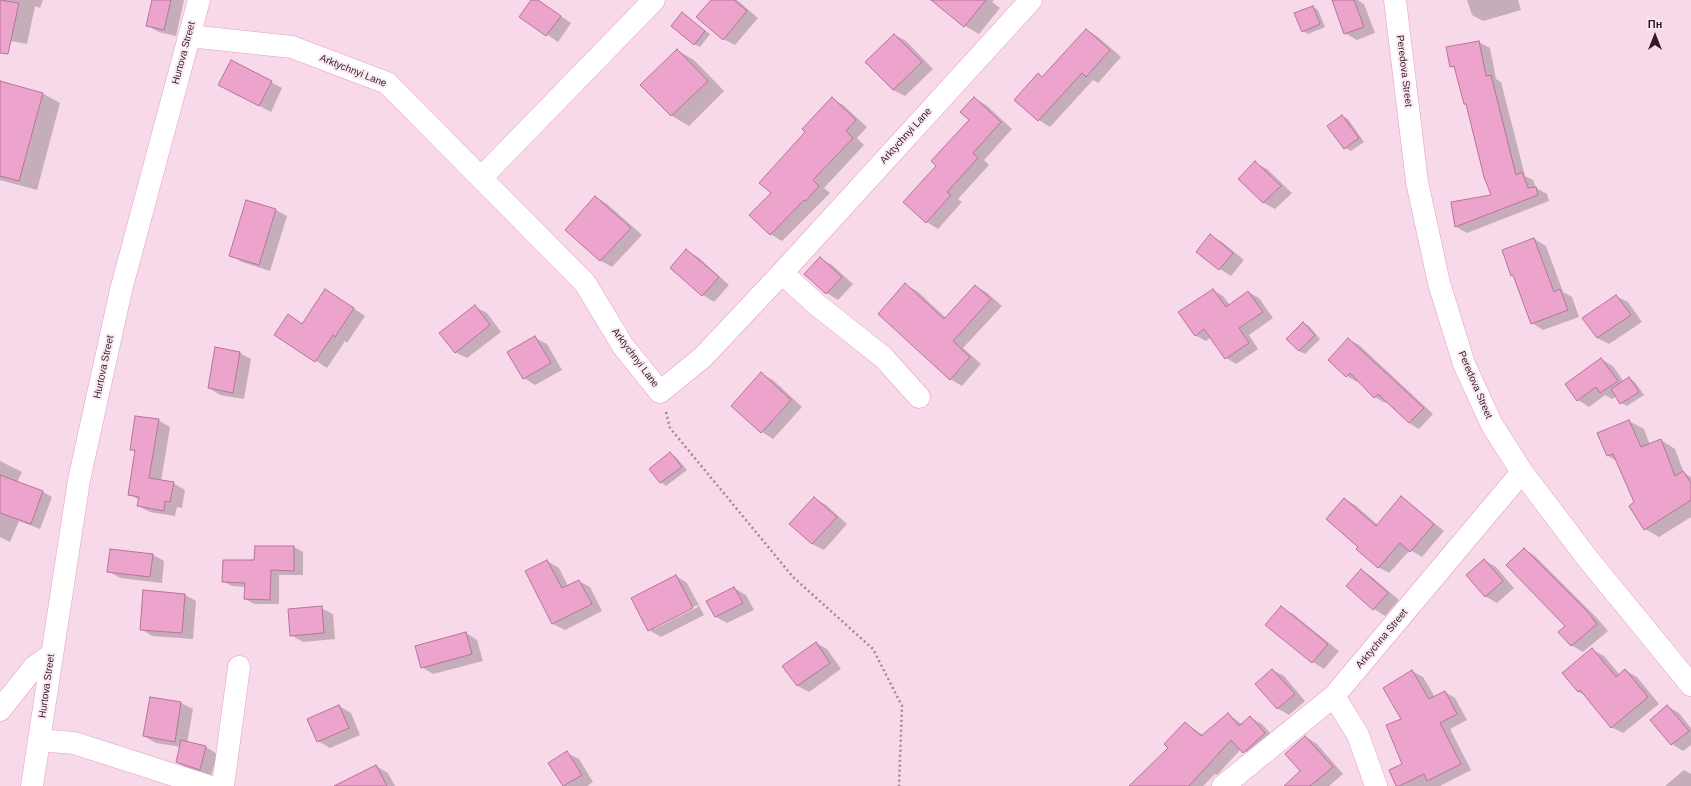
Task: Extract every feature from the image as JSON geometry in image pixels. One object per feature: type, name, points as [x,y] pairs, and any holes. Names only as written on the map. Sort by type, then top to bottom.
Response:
[{"type":"street","name":"Hurtova Street","points":[[32,786],[79,480],[117,305],[199,0]]},
{"type":"street","points":[[481,178],[654,0]]},
{"type":"street","name":"Arktychnyi Lane","points":[[189,36],[292,47],[387,83],[585,283],[623,346],[660,392],[703,357],[782,273],[1030,0]]},
{"type":"street","name":"Peredova Street","points":[[1395,0],[1417,182],[1439,283],[1464,364],[1492,425],[1522,472],[1588,559],[1691,686]]},
{"type":"street","points":[[782,273],[816,304],[882,357],[919,397]]},
{"type":"street","name":"Arktychna Street","points":[[1223,786],[1334,696],[1522,472]]},
{"type":"street","points":[[0,710],[34,667],[51,655]]},
{"type":"street","points":[[223,786],[238,667]]},
{"type":"street","points":[[1334,696],[1358,735],[1376,786]]},
{"type":"street","points":[[39,740],[74,743],[208,786]]},
{"type":"path","points":[[660,392],[670,428],[788,570],[873,649],[902,706],[899,786]]},
{"type":"building","points":[[0,0],[19,3],[8,54],[0,53]]},
{"type":"building","points":[[152,0],[171,0],[164,30],[146,26]]},
{"type":"building","points":[[531,0],[538,0],[561,16],[546,36],[519,17]]},
{"type":"building","points":[[711,0],[734,0],[747,11],[723,40],[696,17]]},
{"type":"building","points":[[931,0],[986,0],[964,27]]},
{"type":"building","points":[[1332,0],[1354,0],[1364,27],[1344,34]]},
{"type":"building","points":[[1313,6],[1320,24],[1302,32],[1294,13]]},
{"type":"building","points":[[682,12],[705,31],[694,45],[671,26]]},
{"type":"building","points":[[1086,29],[1110,50],[1086,77],[1082,73],[1038,121],[1014,100],[1038,73],[1042,77]]},
{"type":"building","points":[[894,34],[922,62],[893,90],[865,62]]},
{"type":"building","points":[[1479,41],[1486,76],[1491,75],[1516,175],[1522,172],[1528,188],[1536,187],[1538,195],[1455,227],[1451,202],[1491,195],[1484,177],[1466,104],[1464,104],[1454,66],[1450,67],[1446,47]]},
{"type":"building","points":[[677,49],[708,81],[671,116],[640,85]]},
{"type":"building","points":[[231,60],[272,81],[259,106],[218,85]]},
{"type":"building","points":[[0,81],[43,93],[19,181],[0,176]]},
{"type":"building","points":[[832,97],[856,120],[846,131],[853,138],[813,180],[819,186],[806,201],[804,200],[770,235],[749,215],[771,193],[759,183],[805,132],[802,129]]},
{"type":"building","points":[[974,97],[1001,122],[973,153],[978,158],[947,192],[951,195],[926,223],[903,202],[936,166],[931,161],[969,120],[960,112]]},
{"type":"building","points":[[1342,115],[1359,138],[1344,149],[1327,126]]},
{"type":"building","points":[[1255,161],[1281,186],[1263,203],[1238,179]]},
{"type":"building","points":[[595,196],[631,228],[600,261],[565,230]]},
{"type":"building","points":[[246,200],[276,209],[259,265],[229,256]]},
{"type":"building","points":[[1210,234],[1233,253],[1219,270],[1196,252]]},
{"type":"building","points":[[1534,238],[1554,292],[1560,289],[1568,310],[1531,324],[1502,250]]},
{"type":"building","points":[[686,249],[719,277],[702,296],[670,268]]},
{"type":"building","points":[[820,257],[842,277],[826,294],[804,274]]},
{"type":"building","points":[[905,283],[944,319],[975,285],[991,299],[953,341],[970,357],[950,380],[878,314]]},
{"type":"building","points":[[325,289],[354,308],[335,337],[333,335],[315,362],[274,335],[288,314],[302,324]]},
{"type":"building","points":[[1213,289],[1226,307],[1248,291],[1263,312],[1239,328],[1249,343],[1225,359],[1204,329],[1195,336],[1178,312]]},
{"type":"building","points":[[1616,295],[1631,315],[1597,338],[1582,318]]},
{"type":"building","points":[[475,305],[490,325],[455,353],[439,333]]},
{"type":"building","points":[[1303,322],[1315,335],[1299,351],[1286,339]]},
{"type":"building","points":[[535,336],[551,363],[523,379],[507,352]]},
{"type":"building","points":[[1348,338],[1424,408],[1409,423],[1378,394],[1374,398],[1350,373],[1346,377],[1328,360]]},
{"type":"building","points":[[215,347],[240,352],[233,393],[208,388]]},
{"type":"building","points":[[1601,358],[1618,381],[1600,393],[1596,387],[1577,401],[1565,384]]},
{"type":"building","points":[[761,372],[791,400],[761,433],[731,406]]},
{"type":"building","points":[[1629,377],[1639,392],[1620,404],[1611,389]]},
{"type":"building","points":[[135,416],[159,419],[149,478],[174,482],[170,502],[165,501],[164,511],[137,506],[139,497],[128,495],[135,450],[130,450]]},
{"type":"building","points":[[1629,420],[1641,447],[1661,439],[1675,476],[1683,471],[1691,483],[1691,500],[1644,530],[1629,506],[1634,502],[1613,454],[1607,456],[1597,433]]},
{"type":"building","points":[[670,452],[682,467],[660,483],[649,469]]},
{"type":"building","points":[[0,475],[43,491],[31,524],[0,513]]},
{"type":"building","points":[[1401,496],[1434,524],[1410,552],[1400,543],[1378,568],[1356,549],[1358,547],[1326,519],[1344,498],[1376,526]]},
{"type":"building","points":[[814,497],[837,517],[812,544],[789,524]]},
{"type":"building","points":[[255,546],[294,546],[294,571],[271,570],[270,600],[244,599],[245,583],[222,582],[223,560],[254,560]]},
{"type":"building","points":[[1524,548],[1585,609],[1597,624],[1571,646],[1558,632],[1565,626],[1506,565]]},
{"type":"building","points":[[110,549],[153,554],[150,577],[107,572]]},
{"type":"building","points":[[1484,559],[1503,581],[1485,597],[1466,575]]},
{"type":"building","points":[[547,560],[562,588],[579,580],[592,604],[552,624],[525,571]]},
{"type":"building","points":[[1361,569],[1388,593],[1373,610],[1346,586]]},
{"type":"building","points":[[676,575],[693,608],[648,631],[631,598]]},
{"type":"building","points":[[734,587],[743,603],[715,617],[706,601]]},
{"type":"building","points":[[143,590],[185,594],[182,633],[140,630]]},
{"type":"building","points":[[322,606],[324,633],[290,636],[288,609]]},
{"type":"building","points":[[1281,606],[1328,644],[1312,663],[1265,625]]},
{"type":"building","points":[[466,632],[472,654],[421,668],[415,646]]},
{"type":"building","points":[[816,642],[830,663],[797,686],[782,666]]},
{"type":"building","points":[[1592,648],[1616,677],[1625,669],[1648,697],[1611,728],[1580,690],[1578,692],[1562,673]]},
{"type":"building","points":[[1272,669],[1295,694],[1277,709],[1255,684]]},
{"type":"building","points":[[1412,670],[1429,699],[1445,691],[1457,714],[1440,723],[1461,764],[1427,781],[1424,774],[1396,786],[1389,770],[1402,764],[1386,725],[1401,719],[1383,688]]},
{"type":"building","points":[[150,697],[181,702],[175,742],[143,736]]},
{"type":"building","points":[[339,705],[349,728],[317,742],[307,719]]},
{"type":"building","points":[[1667,705],[1689,731],[1671,745],[1650,720]]},
{"type":"building","points":[[1228,713],[1239,726],[1250,716],[1265,733],[1243,753],[1231,740],[1189,786],[1129,786],[1168,748],[1164,744],[1185,722],[1201,736]]},
{"type":"building","points":[[1305,736],[1333,767],[1310,786],[1284,786],[1300,771],[1285,754]]},
{"type":"building","points":[[181,740],[206,746],[200,770],[176,762]]},
{"type":"building","points":[[567,751],[582,775],[563,786],[548,763]]},
{"type":"building","points":[[376,765],[387,786],[334,786]]}]
